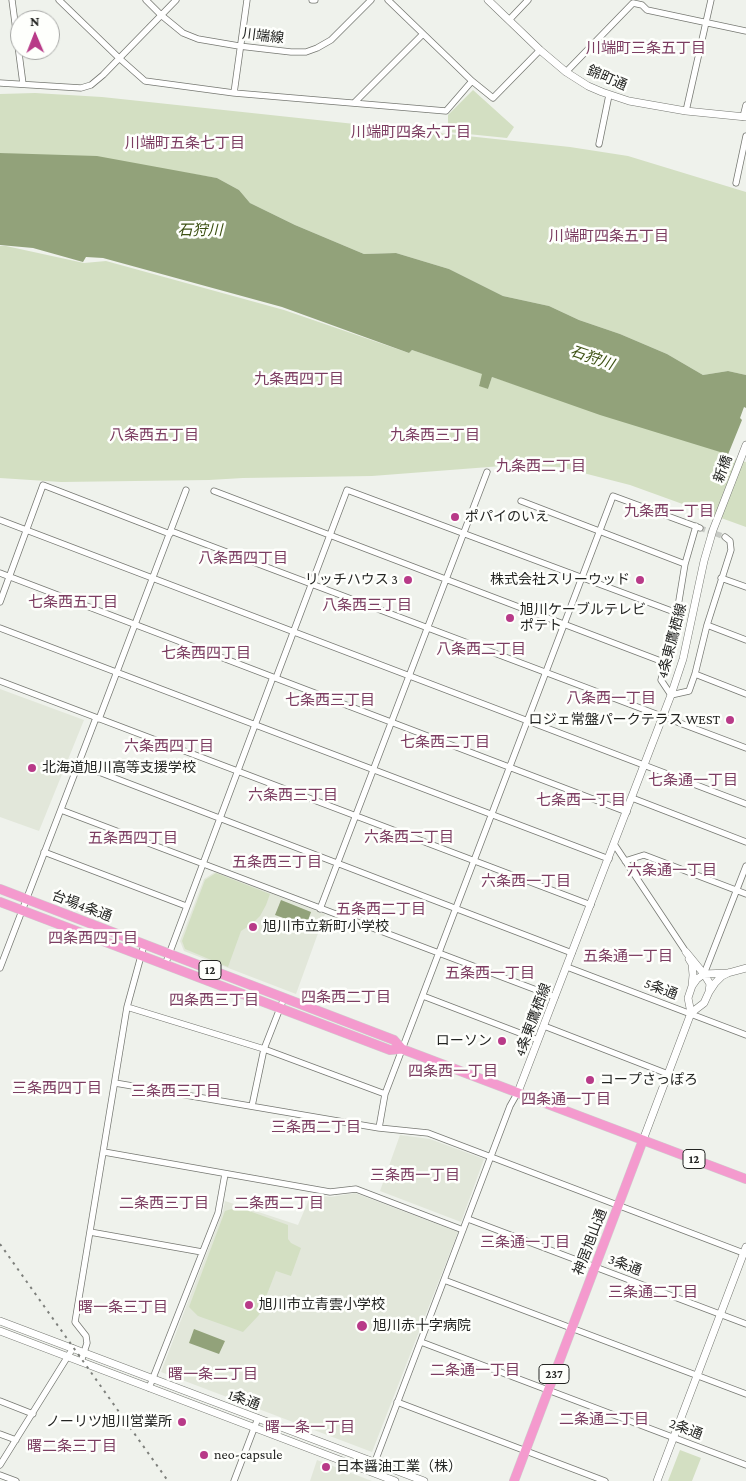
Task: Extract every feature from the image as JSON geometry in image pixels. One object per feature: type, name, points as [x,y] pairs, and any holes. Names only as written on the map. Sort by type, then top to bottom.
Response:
[{"type":"highway","name":"台場4条通","points":[[0,889],[394,1040],[402,1050]]},
{"type":"highway","name":"台場4条通","points":[[0,902],[390,1050],[402,1050],[518,1092],[746,1179]]},
{"type":"highway","name":"神居旭山通","points":[[514,1481],[643,1140]]},
{"type":"street","points":[[12,0],[23,84]]},
{"type":"street","points":[[59,0],[145,81],[234,93],[446,111],[472,81]]},
{"type":"street","name":"川端線","points":[[146,0],[183,33],[198,39],[291,52],[306,52],[331,40],[371,0]]},
{"type":"street","points":[[0,83],[81,88],[90,85],[103,75],[176,0]]},
{"type":"street","points":[[234,93],[247,0]]},
{"type":"street","points":[[388,0],[472,81],[493,98],[540,50]]},
{"type":"street","name":"錦町通","points":[[488,0],[540,50],[566,72],[588,86],[629,101],[686,111],[745,117]]},
{"type":"street","points":[[509,20],[528,0]]},
{"type":"street","points":[[686,111],[711,0]]},
{"type":"street","points":[[566,72],[633,3],[642,5],[647,10],[746,31]]},
{"type":"street","points":[[355,102],[423,34]]},
{"type":"street","points":[[599,144],[609,95]]},
{"type":"street","points":[[745,117],[746,105]]},
{"type":"street","points":[[736,183],[746,136]]},
{"type":"street","name":"新橋","points":[[724,502],[746,445]]},
{"type":"street","points":[[320,909],[487,472]]},
{"type":"street","points":[[0,602],[43,486],[312,584],[746,748]]},
{"type":"street","points":[[0,968],[78,764],[136,624],[186,490]]},
{"type":"street","points":[[165,965],[202,864],[347,490],[678,613]]},
{"type":"street","points":[[214,491],[666,663]]},
{"type":"street","points":[[379,1128],[385,1094],[613,496],[698,527],[686,564],[678,613],[661,680],[671,695],[689,691],[695,674],[707,625],[732,550],[730,540],[724,537]]},
{"type":"street","points":[[520,501],[686,564]]},
{"type":"street","name":"4条東鷹栖線","points":[[518,1092],[671,695],[683,660],[704,561],[724,502]]},
{"type":"street","points":[[0,520],[746,804]]},
{"type":"street","points":[[0,573],[626,812]]},
{"type":"street","points":[[722,578],[746,587]]},
{"type":"street","points":[[707,625],[746,640]]},
{"type":"street","points":[[0,628],[609,859]]},
{"type":"street","points":[[695,674],[746,694]]},
{"type":"street","points":[[0,681],[591,905]]},
{"type":"street","points":[[78,764],[572,953]]},
{"type":"street","points":[[632,798],[746,842]]},
{"type":"street","points":[[61,810],[555,997]]},
{"type":"street","points":[[614,844],[686,952],[704,974],[710,984],[709,992]]},
{"type":"street","points":[[44,852],[186,906]]},
{"type":"street","points":[[625,861],[644,855],[746,894]]},
{"type":"street","points":[[704,974],[746,866]]},
{"type":"street","points":[[81,1362],[86,1344],[86,1336],[75,1322],[127,1007],[144,944]]},
{"type":"street","name":"神居旭山通","points":[[686,952],[692,964],[692,986],[688,998],[691,1013]]},
{"type":"street","name":"5条通","points":[[567,967],[746,1035]]},
{"type":"street","points":[[692,986],[704,974],[746,968]]},
{"type":"street","name":"神居旭山通","points":[[643,1140],[691,1013],[704,1003],[709,992],[722,976],[728,972]]},
{"type":"street","points":[[423,996],[538,1040]]},
{"type":"street","points":[[252,1106],[264,1049],[284,998]]},
{"type":"street","points":[[127,1007],[264,1049],[385,1094]]},
{"type":"street","points":[[544,1026],[668,1074]]},
{"type":"street","points":[[115,1083],[379,1128],[428,1133],[745,1251],[657,1481]]},
{"type":"street","points":[[371,1472],[510,1106],[518,1092]]},
{"type":"street","points":[[104,1152],[330,1192],[356,1189],[463,1230]]},
{"type":"street","points":[[149,1388],[218,1213],[225,1174]]},
{"type":"street","name":"3条通","points":[[468,1219],[746,1324]]},
{"type":"street","points":[[90,1232],[202,1252]]},
{"type":"street","points":[[444,1280],[746,1394]]},
{"type":"street","name":"1条通","points":[[0,1321],[424,1481]]},
{"type":"street","name":"1条通","points":[[0,1332],[395,1481]]},
{"type":"street","name":"2条通","points":[[420,1342],[746,1465]]},
{"type":"street","points":[[0,1465],[73,1348]]},
{"type":"street","points":[[0,1401],[33,1414]]},
{"type":"street","points":[[397,1402],[604,1481]]},
{"type":"street","points":[[234,1481],[258,1418]]},
{"type":"street","points":[[0,1434],[16,1440]]},
{"type":"street","points":[[0,1475],[16,1481]]},
{"type":"shaded area","points":[[473,90],[514,127],[507,138],[448,132],[448,115]]},
{"type":"shaded area","points":[[35,93],[102,97],[570,147],[628,156],[746,192],[746,375],[728,371],[703,375],[667,354],[620,334],[579,320],[549,306],[503,296],[449,269],[396,253],[364,254],[295,225],[250,203],[239,190],[217,178],[162,169],[0,153],[0,94]]},
{"type":"shaded area","points":[[0,246],[84,263],[106,261],[284,310],[409,353],[412,350],[483,374],[479,385],[488,389],[492,377],[746,460],[746,527],[630,485],[560,467],[515,465],[372,476],[209,480],[61,482],[0,478]]},
{"type":"shaded area","name":"北海道旭川高等支援学校","points":[[0,689],[84,720],[39,831],[0,817]]},
{"type":"shaded area","name":"旭川市立新町小学校","points":[[215,872],[325,914],[296,994],[184,951],[180,941],[204,879]]},
{"type":"shaded area","points":[[216,873],[270,894],[260,916],[241,931],[228,967],[185,949],[182,941],[205,880]]},
{"type":"shaded area","points":[[400,1135],[430,1139],[484,1159],[461,1222],[380,1191]]},
{"type":"shaded area","points":[[355,1193],[458,1232],[372,1452],[161,1372],[223,1211],[225,1201],[298,1225],[311,1195],[331,1197]]},
{"type":"shaded area","points":[[238,1207],[288,1225],[288,1239],[291,1243],[301,1248],[291,1276],[276,1271],[259,1315],[243,1332],[198,1316],[189,1307],[225,1211]]},
{"type":"shaded area","points":[[680,1450],[701,1458],[692,1481],[668,1481]]},
{"type":"shaded area","name":"日本醤油工業（株）","points":[[317,1460],[372,1481],[310,1481]]},
{"type":"water","name":"石狩川","points":[[0,153],[97,156],[217,178],[239,190],[250,203],[295,225],[364,254],[396,253],[449,269],[503,296],[549,306],[579,320],[620,334],[667,354],[703,375],[728,371],[746,375],[746,460],[600,415],[492,377],[488,389],[479,386],[482,374],[412,350],[409,353],[282,307],[103,258],[86,257],[83,262],[33,248],[0,245]]},
{"type":"water","points":[[281,900],[311,912],[306,926],[275,915]]},
{"type":"water","points":[[194,1329],[225,1341],[219,1354],[189,1343]]},
{"type":"pier","points":[[744,407],[746,408],[746,462],[727,457],[742,420],[740,418]]},
{"type":"tunnel","points":[[700,528],[725,537]]},
{"type":"railway","points":[[0,1244],[168,1481]]},
{"type":"place","name":"ポパイのいえ","points":[[455,517]]},
{"type":"place","name":"リッチハウス 3","points":[[408,580]]},
{"type":"place","name":"株式会社スリーウッド","points":[[640,580]]},
{"type":"place","name":"旭川ケーブルテレビ ポテト","points":[[510,618]]},
{"type":"place","name":"ロジェ常盤パークテラス WEST","points":[[730,720]]},
{"type":"place","name":"北海道旭川高等支援学校","points":[[32,768]]},
{"type":"place","name":"旭川市立新町小学校","points":[[253,927]]},
{"type":"place","name":"ローソン","points":[[502,1041]]},
{"type":"place","name":"コープさっぽろ","points":[[590,1080]]},
{"type":"place","name":"旭川市立青雲小学校","points":[[249,1305]]},
{"type":"place","name":"旭川赤十字病院","points":[[362,1326]]},
{"type":"place","name":"ノーリツ旭川営業所","points":[[182,1422]]},
{"type":"place","name":"neo‐capsule","points":[[204,1455]]},
{"type":"place","name":"日本醤油工業（株）","points":[[326,1467]]},
{"type":"district","name":"川端町三条五丁目","points":[[646,48]]},
{"type":"district","name":"川端町四条六丁目","points":[[411,132]]},
{"type":"district","name":"川端町五条七丁目","points":[[185,143]]},
{"type":"district","name":"川端町四条五丁目","points":[[609,236]]},
{"type":"district","name":"九条西四丁目","points":[[299,379]]},
{"type":"district","name":"八条西五丁目","points":[[154,435]]},
{"type":"district","name":"九条西三丁目","points":[[435,435]]},
{"type":"district","name":"九条西二丁目","points":[[541,466]]},
{"type":"district","name":"九条西一丁目","points":[[669,511]]},
{"type":"district","name":"八条西四丁目","points":[[243,558]]},
{"type":"district","name":"七条西五丁目","points":[[73,602]]},
{"type":"district","name":"八条西三丁目","points":[[367,605]]},
{"type":"district","name":"八条西二丁目","points":[[481,649]]},
{"type":"district","name":"七条西四丁目","points":[[206,653]]},
{"type":"district","name":"八条西一丁目","points":[[611,698]]},
{"type":"district","name":"七条西三丁目","points":[[330,700]]},
{"type":"district","name":"七条西二丁目","points":[[445,742]]},
{"type":"district","name":"六条西四丁目","points":[[169,746]]},
{"type":"district","name":"七条通一丁目","points":[[693,780]]},
{"type":"district","name":"六条西三丁目","points":[[293,795]]},
{"type":"district","name":"七条西一丁目","points":[[581,800]]},
{"type":"district","name":"六条西二丁目","points":[[409,837]]},
{"type":"district","name":"五条西四丁目","points":[[133,838]]},
{"type":"district","name":"五条西三丁目","points":[[277,862]]},
{"type":"district","name":"六条通一丁目","points":[[672,870]]},
{"type":"district","name":"六条西一丁目","points":[[526,881]]},
{"type":"district","name":"五条西二丁目","points":[[381,909]]},
{"type":"district","name":"四条西四丁目","points":[[93,938]]},
{"type":"district","name":"五条通一丁目","points":[[628,956]]},
{"type":"district","name":"五条西一丁目","points":[[490,973]]},
{"type":"district","name":"四条西二丁目","points":[[346,997]]},
{"type":"district","name":"四条西三丁目","points":[[214,1000]]},
{"type":"district","name":"四条西一丁目","points":[[453,1071]]},
{"type":"district","name":"三条西四丁目","points":[[57,1088]]},
{"type":"district","name":"三条西三丁目","points":[[176,1091]]},
{"type":"district","name":"四条通一丁目","points":[[566,1099]]},
{"type":"district","name":"三条西二丁目","points":[[316,1127]]},
{"type":"district","name":"三条西一丁目","points":[[415,1175]]},
{"type":"district","name":"二条西三丁目","points":[[164,1203]]},
{"type":"district","name":"二条西二丁目","points":[[279,1203]]},
{"type":"district","name":"三条通一丁目","points":[[525,1242]]},
{"type":"district","name":"三条通二丁目","points":[[653,1292]]},
{"type":"district","name":"曙一条三丁目","points":[[123,1307]]},
{"type":"district","name":"二条通一丁目","points":[[475,1370]]},
{"type":"district","name":"曙一条二丁目","points":[[213,1374]]},
{"type":"district","name":"二条通二丁目","points":[[604,1419]]},
{"type":"district","name":"曙一条一丁目","points":[[310,1427]]},
{"type":"district","name":"曙二条三丁目","points":[[72,1446]]}]
